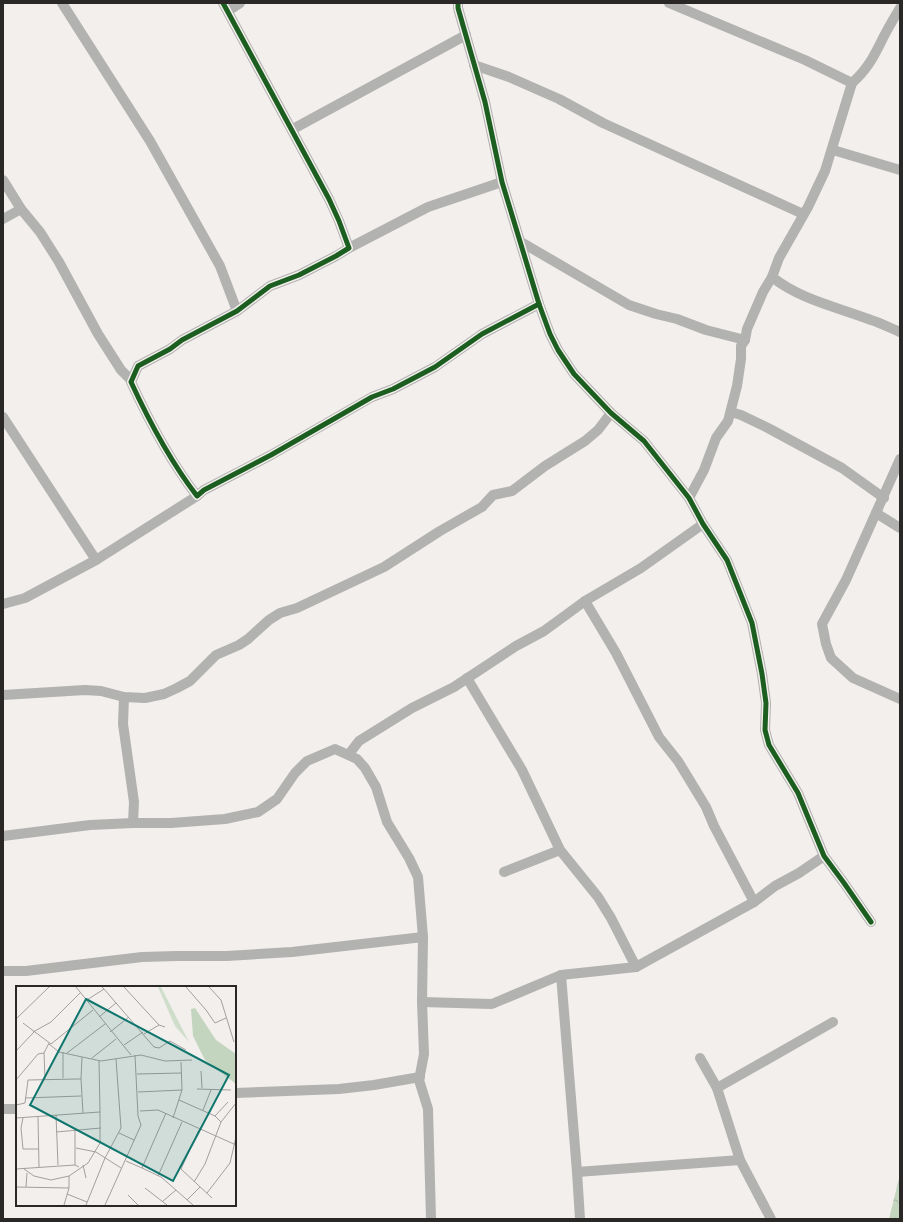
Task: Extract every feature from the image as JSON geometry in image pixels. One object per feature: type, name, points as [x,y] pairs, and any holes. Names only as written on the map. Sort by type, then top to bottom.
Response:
[{"type":"street","points":[[62,3],[150,141],[220,266],[237,311]]},
{"type":"street","points":[[240,3],[225,7],[293,130],[329,199],[339,221],[348,248]]},
{"type":"street","points":[[458,3],[485,102],[502,182],[539,304],[550,334],[558,350],[574,374],[611,413],[644,440],[689,498],[703,524],[727,560],[752,623],[762,674],[766,704],[765,730],[769,745],[798,794],[824,856],[844,882],[871,922]]},
{"type":"street","points":[[669,3],[805,60],[852,83]]},
{"type":"street","points":[[689,498],[704,470],[716,438],[728,420],[731,412],[737,386],[741,359],[741,346],[745,340],[747,329],[763,292],[772,277],[778,258],[825,171],[833,150],[852,83],[862,75],[875,56],[883,37],[900,8]]},
{"type":"street","points":[[293,130],[466,35]]},
{"type":"street","points":[[474,65],[509,77],[559,99],[603,122],[803,214]]},
{"type":"street","points":[[833,150],[900,170]]},
{"type":"street","points":[[3,180],[21,209],[40,232],[82,302],[98,334],[121,370],[131,380],[147,416],[178,468],[197,496]]},
{"type":"street","points":[[131,380],[138,366],[170,349],[182,340],[237,311],[270,286],[299,275],[428,207],[502,182]]},
{"type":"street","points":[[3,219],[21,209]]},
{"type":"street","points":[[520,242],[629,304],[706,330],[745,340]]},
{"type":"street","points":[[772,277],[795,292],[813,301],[871,320],[900,332]]},
{"type":"street","points":[[3,604],[25,598],[96,560],[197,496],[204,490],[277,452],[372,397],[393,389],[434,368],[482,334],[539,304]]},
{"type":"street","points":[[731,412],[741,415],[842,468],[884,498]]},
{"type":"street","points":[[3,695],[85,690],[101,691],[124,697],[145,698],[164,694],[190,681],[216,655],[239,645],[269,620],[280,613],[303,606],[384,567],[440,531],[482,507],[493,495],[512,491],[546,466],[585,442],[598,430],[611,413]]},
{"type":"street","points":[[3,417],[96,560]]},
{"type":"street","points":[[900,459],[884,498],[846,580],[822,624],[826,644],[831,658],[853,678],[900,699]]},
{"type":"street","points":[[876,513],[900,528]]},
{"type":"street","points":[[349,754],[359,741],[412,708],[454,687],[516,646],[544,632],[585,601],[640,568],[703,524]]},
{"type":"street","points":[[585,601],[616,653],[659,737],[678,761],[706,807],[714,826],[754,902]]},
{"type":"street","points":[[467,678],[522,770],[560,850],[598,897],[611,918],[636,966]]},
{"type":"street","points":[[124,697],[123,724],[134,802],[133,823]]},
{"type":"street","points":[[3,836],[90,825],[171,823],[225,819],[258,812],[277,799],[295,773],[307,761],[335,749],[349,754],[357,759],[376,787],[387,822],[409,858],[418,877],[423,936],[422,1002],[424,1054],[419,1080],[428,1109],[431,1219]]},
{"type":"street","points":[[504,872],[560,850]]},
{"type":"street","points":[[422,1002],[492,1004],[561,975],[636,966],[754,902],[775,886],[799,873],[824,856]]},
{"type":"street","points":[[3,971],[26,971],[142,957],[227,956],[292,952],[423,936]]},
{"type":"street","points":[[561,975],[580,1219]]},
{"type":"street","points":[[718,1088],[833,1022]]},
{"type":"street","points":[[700,1058],[718,1088],[740,1160],[771,1219]]},
{"type":"street","points":[[236,1094],[339,1089],[420,1077]]},
{"type":"street","points":[[3,1109],[16,1109]]},
{"type":"street","points":[[577,1172],[740,1160]]},
{"type":"green space","points":[[900,1174],[900,1219],[889,1219]]},
{"type":"cycle path","points":[[223,3],[329,199],[349,248],[299,275],[270,286],[237,311],[182,340],[170,349],[138,366],[131,382],[161,440],[178,469],[197,496],[204,490],[271,455],[372,397],[393,389],[435,367],[482,334],[539,304]]},
{"type":"cycle path","points":[[458,3],[458,8],[485,102],[502,182],[539,304],[550,334],[558,350],[574,374],[611,413],[644,441],[689,498],[703,524],[727,560],[752,623],[762,674],[766,703],[765,730],[769,745],[798,793],[824,856],[871,922]]}]
